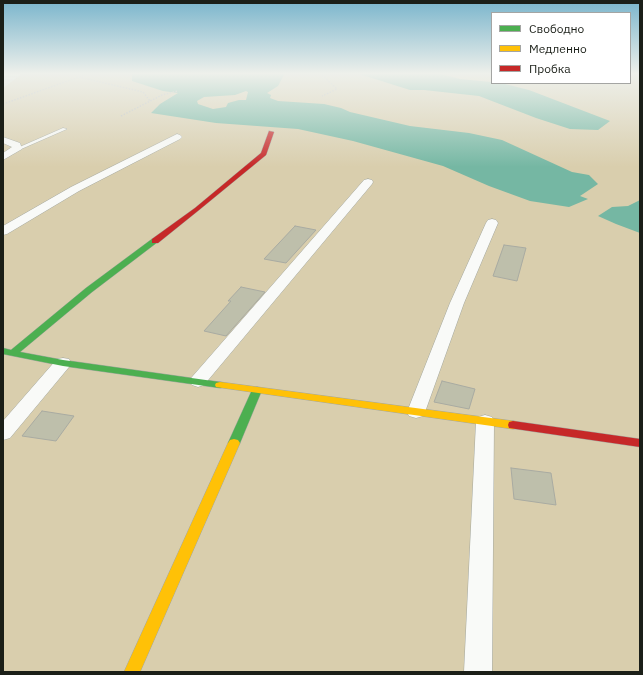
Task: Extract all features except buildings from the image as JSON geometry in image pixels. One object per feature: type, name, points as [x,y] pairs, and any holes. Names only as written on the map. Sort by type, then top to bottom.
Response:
[{"type":"street","points":[[13,353],[89,290],[197,209],[264,154],[271,132]]},
{"type":"street","points":[[3,231],[75,189],[177,136]]},
{"type":"street","points":[[3,140],[17,145],[17,149],[3,157]]},
{"type":"street","points":[[198,382],[368,182]]},
{"type":"street","points":[[416,412],[457,303],[492,223]]},
{"type":"street","points":[[3,351],[63,363],[640,443]]},
{"type":"street","points":[[3,433],[63,363]]},
{"type":"street","points":[[132,672],[257,390]]},
{"type":"street","points":[[478,672],[485,422]]},
{"type":"lane","points":[[17,149],[65,129]]},
{"type":"path","points":[[121,116],[134,111],[144,104]]},
{"type":"shaded area","points":[[3,104],[640,104],[640,672],[3,672]]},
{"type":"shaded area","points":[[160,104],[200,104],[213,109],[226,107],[227,104],[326,104],[350,112],[410,126],[469,133],[502,140],[572,172],[589,175],[598,184],[580,196],[588,199],[569,207],[530,201],[489,186],[443,166],[353,141],[298,129],[216,123],[151,113]]},
{"type":"shaded area","points":[[501,104],[567,104],[610,121],[598,130],[570,129]]},
{"type":"shaded area","points":[[640,200],[640,233],[598,216],[612,207],[628,206]]},
{"type":"traffic: fast","points":[[13,353],[89,290],[155,241]]},
{"type":"traffic: fast","points":[[3,351],[63,363],[220,385]]},
{"type":"traffic: fast","points":[[234,443],[257,390]]},
{"type":"traffic: slow","points":[[220,385],[513,425]]},
{"type":"traffic: slow","points":[[132,672],[234,443]]},
{"type":"traffic: jam","points":[[155,241],[264,154],[271,132]]},
{"type":"traffic: jam","points":[[513,425],[640,443]]}]
